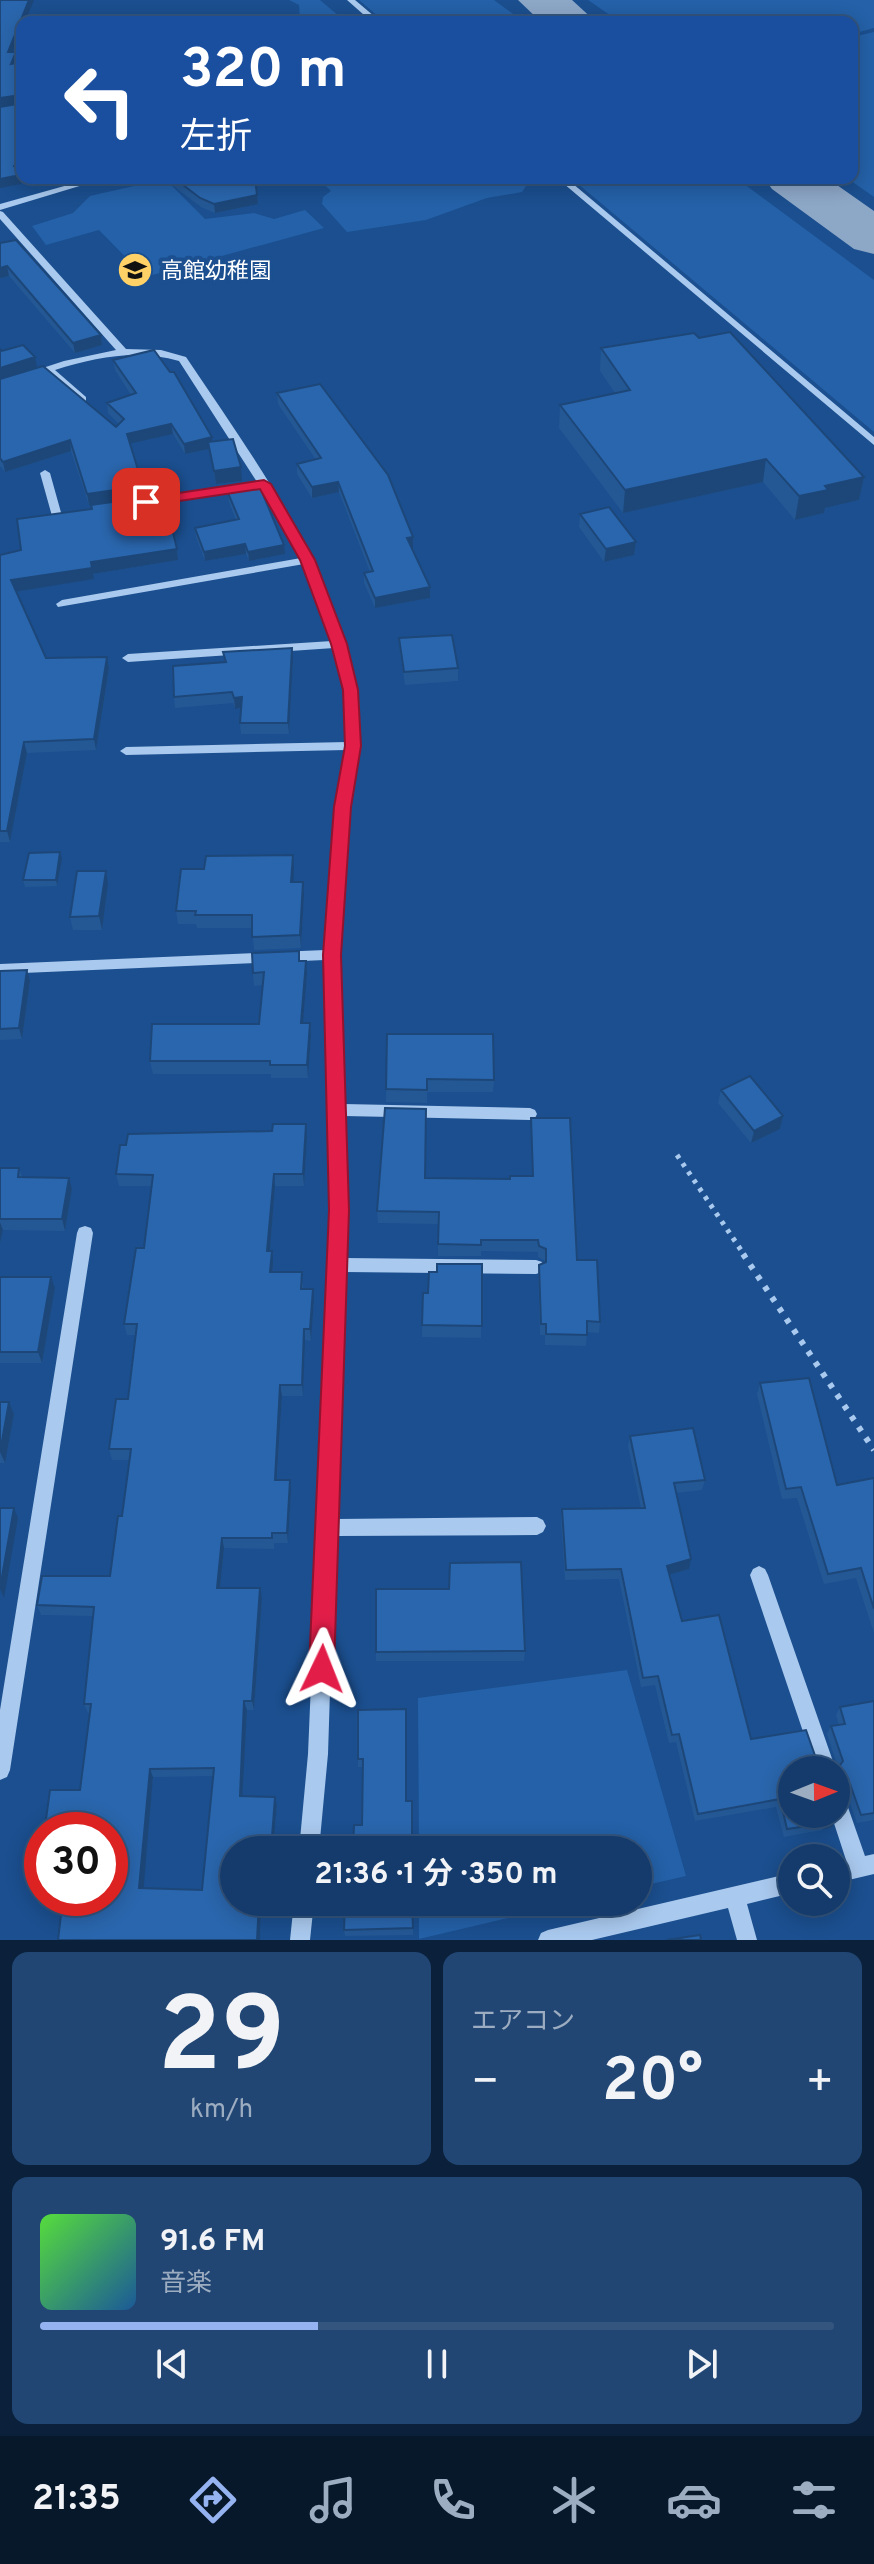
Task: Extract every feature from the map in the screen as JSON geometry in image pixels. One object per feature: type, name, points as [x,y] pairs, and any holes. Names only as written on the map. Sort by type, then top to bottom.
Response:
[{"type":"street","points":[[351,0],[370,16]]},
{"type":"street","points":[[0,207],[81,184]]},
{"type":"street","points":[[568,184],[874,442]]},
{"type":"street","points":[[0,214],[124,353]]},
{"type":"street","points":[[12,245],[23,243]]},
{"type":"street","points":[[0,385],[124,353],[146,350],[183,359],[264,484],[308,560],[339,644],[350,690],[353,746],[342,807],[332,955],[337,1265],[318,1754],[310,1836]]},
{"type":"street","points":[[49,370],[95,411]]},
{"type":"street","points":[[45,473],[52,516],[72,514]]},
{"type":"street","points":[[116,507],[264,484]]},
{"type":"street","points":[[62,604],[308,560]]},
{"type":"street","points":[[128,658],[339,644]]},
{"type":"street","points":[[126,751],[353,746]]},
{"type":"street","points":[[0,969],[332,955]]},
{"type":"street","points":[[336,1110],[530,1114]]},
{"type":"street","points":[[0,1770],[85,1233]]},
{"type":"street","points":[[337,1265],[536,1267]]},
{"type":"street","points":[[327,1528],[537,1526]]},
{"type":"street","points":[[759,1575],[821,1756]]},
{"type":"street","points":[[849,1828],[867,1866]]},
{"type":"street","points":[[548,1940],[778,1886]]},
{"type":"street","points":[[735,1896],[747,1940]]},
{"type":"street","points":[[300,1940],[303,1916]]},
{"type":"path","points":[[677,1155],[874,1450]]},
{"type":"shaded area","points":[[289,0],[320,0],[339,16],[300,16],[299,5]]},
{"type":"shaded area","points":[[359,0],[494,0],[516,16],[378,16]]},
{"type":"shaded area","points":[[588,0],[874,0],[874,28],[858,32],[858,16],[611,16]]},
{"type":"shaded area","points":[[874,32],[874,197],[856,184],[858,184],[858,36]]},
{"type":"shaded area","points":[[143,184],[170,184],[205,219],[254,213],[274,219],[305,210],[324,228],[145,277],[99,230],[46,245],[32,226],[73,213],[90,196]]},
{"type":"shaded area","points":[[324,184],[527,184],[522,192],[487,198],[426,220],[347,232],[322,204],[323,197],[331,191]]},
{"type":"shaded area","points":[[578,184],[744,184],[874,280],[874,432]]},
{"type":"shaded area","points":[[627,1670],[686,1876],[652,1884],[652,1836],[419,1836],[418,1698]]},
{"type":"shaded area","points":[[419,1916],[517,1916],[419,1939]]},
{"type":"building","points":[[0,0],[29,0],[23,16],[16,16],[16,32],[8,52],[16,52],[11,64],[16,63],[16,96],[0,98]]},
{"type":"building","points":[[16,104],[16,176],[0,179],[0,107]]},
{"type":"building","points":[[182,184],[256,184],[257,195],[214,204]]},
{"type":"building","points":[[16,240],[101,335],[73,343],[7,266],[0,268],[0,243]]},
{"type":"building","points":[[730,332],[864,477],[799,496],[766,459],[625,490],[560,405],[630,390],[601,348],[694,333],[699,338]]},
{"type":"building","points":[[23,345],[35,357],[0,368],[0,349]]},
{"type":"building","points":[[154,350],[170,372],[174,372],[212,437],[184,444],[171,424],[127,434],[143,486],[87,494],[70,440],[3,462],[0,458],[0,379],[43,366],[116,427],[124,419],[107,403],[136,393],[113,360]]},
{"type":"building","points":[[320,384],[388,475],[413,537],[407,538],[430,587],[375,598],[364,573],[373,571],[338,482],[312,487],[297,464],[321,458],[277,393]]},
{"type":"building","points":[[233,439],[241,467],[214,471],[208,442]]},
{"type":"building","points":[[260,487],[284,545],[248,552],[245,544],[204,552],[195,528],[239,519],[228,493]]},
{"type":"building","points":[[147,497],[149,506],[166,504],[177,549],[91,562],[92,568],[11,580],[46,658],[107,657],[94,739],[24,742],[7,831],[0,831],[0,555],[21,550],[17,519],[92,509],[91,505]]},
{"type":"building","points":[[609,507],[636,542],[606,549],[580,514]]},
{"type":"building","points":[[452,635],[458,668],[404,672],[399,638]]},
{"type":"building","points":[[292,648],[288,723],[240,723],[242,697],[234,698],[232,692],[174,697],[173,666],[226,662],[223,652]]},
{"type":"building","points":[[60,852],[56,880],[23,880],[29,853]]},
{"type":"building","points":[[293,855],[291,882],[303,882],[300,935],[252,937],[252,915],[195,915],[196,911],[176,911],[181,869],[204,869],[206,856]]},
{"type":"building","points":[[77,871],[106,871],[99,916],[70,917]]},
{"type":"building","points":[[299,951],[299,961],[306,961],[301,1023],[310,1023],[307,1065],[270,1065],[270,1061],[150,1061],[152,1024],[259,1024],[264,972],[253,973],[252,953]]},
{"type":"building","points":[[27,970],[19,1028],[0,1029],[0,971]]},
{"type":"building","points":[[387,1034],[493,1034],[494,1080],[427,1079],[427,1090],[386,1089]]},
{"type":"building","points":[[750,1076],[783,1116],[754,1131],[721,1090]]},
{"type":"building","points":[[385,1108],[426,1109],[425,1178],[510,1179],[510,1176],[533,1176],[531,1118],[570,1118],[577,1260],[597,1260],[600,1322],[587,1321],[587,1335],[546,1334],[546,1324],[541,1324],[539,1265],[546,1262],[546,1249],[539,1246],[538,1240],[481,1240],[481,1245],[438,1244],[439,1212],[377,1211]]},
{"type":"building","points":[[273,1124],[306,1124],[303,1174],[274,1174],[267,1251],[272,1251],[270,1272],[302,1272],[301,1289],[313,1289],[310,1329],[304,1329],[302,1385],[280,1385],[275,1480],[290,1480],[287,1533],[272,1533],[272,1538],[222,1538],[217,1588],[260,1588],[252,1701],[244,1701],[240,1796],[275,1797],[272,1836],[220,1836],[220,1916],[258,1916],[257,1940],[58,1940],[61,1916],[128,1916],[128,1812],[47,1812],[50,1790],[80,1790],[91,1704],[84,1704],[94,1607],[37,1605],[42,1576],[110,1576],[118,1516],[122,1516],[131,1449],[109,1449],[116,1399],[128,1399],[137,1324],[124,1324],[136,1248],[144,1248],[153,1175],[116,1174],[120,1145],[126,1145],[128,1134],[272,1131]],"holes":[[[214,1768],[202,1890],[139,1888],[150,1769]]]},
{"type":"building","points":[[0,1168],[19,1168],[18,1177],[69,1178],[62,1219],[0,1219]]},
{"type":"building","points":[[437,1264],[482,1264],[482,1326],[422,1325],[423,1293],[428,1293],[429,1272],[437,1272]]},
{"type":"building","points":[[0,1277],[51,1277],[38,1352],[0,1352]]},
{"type":"building","points":[[809,1378],[837,1485],[874,1478],[874,1609],[861,1568],[828,1574],[801,1487],[786,1489],[760,1383]]},
{"type":"building","points":[[0,1402],[9,1402],[0,1452]]},
{"type":"building","points":[[693,1428],[705,1480],[674,1483],[691,1559],[667,1566],[682,1621],[719,1615],[751,1739],[806,1730],[815,1756],[778,1756],[778,1799],[698,1814],[679,1734],[672,1735],[658,1676],[643,1678],[621,1569],[566,1570],[562,1509],[645,1508],[630,1436]]},
{"type":"building","points":[[0,1508],[14,1508],[0,1588]]},
{"type":"building","points":[[521,1562],[525,1651],[376,1652],[376,1589],[449,1589],[450,1563]]},
{"type":"building","points":[[874,1701],[874,1813],[861,1815],[850,1784],[850,1756],[841,1756],[831,1726],[845,1724],[840,1707]]},
{"type":"building","points":[[406,1709],[406,1801],[412,1801],[412,1836],[354,1836],[354,1825],[362,1825],[363,1759],[358,1759],[358,1710]]},
{"type":"building","points":[[344,1916],[413,1916],[413,1928],[344,1930]]},
{"type":"building","points":[[700,1935],[701,1940],[667,1940]]},
{"type":"taxiway","points":[[541,0],[564,16]]},
{"type":"taxiway","points":[[799,184],[874,237]]},
{"type":"place","name":"高館幼稚園","points":[[135,270]]},
{"type":"route","points":[[146,502],[264,484],[308,560],[339,644],[350,690],[353,746],[342,807],[332,955],[339,1210],[322,1669]]}]
